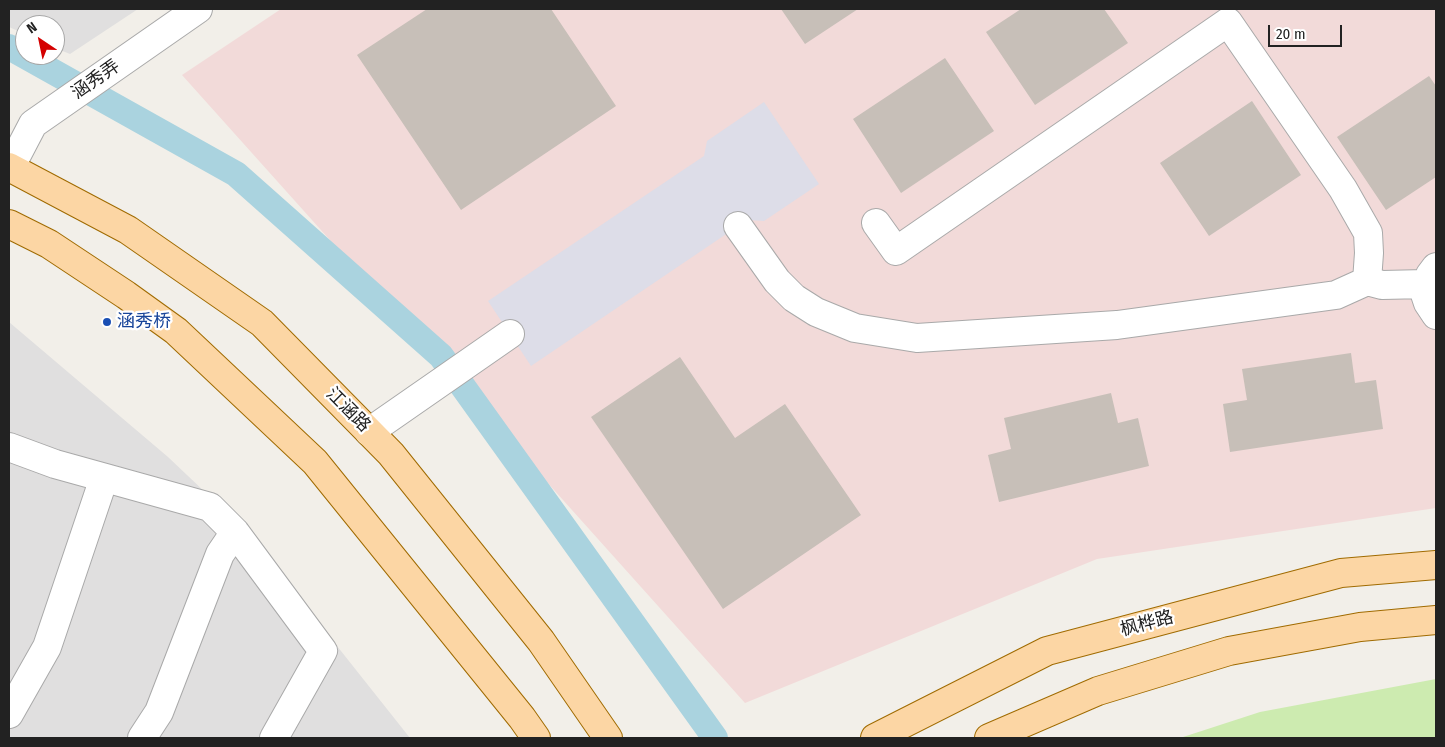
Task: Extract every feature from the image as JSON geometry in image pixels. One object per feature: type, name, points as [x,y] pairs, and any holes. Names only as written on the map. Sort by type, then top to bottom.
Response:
[{"type":"main road","name":"江涵路","points":[[9,167],[128,230],[262,323],[391,454],[541,641],[608,738]]},
{"type":"main road","points":[[9,224],[49,244],[176,331],[315,462],[522,718],[536,738]]},
{"type":"main road","name":"枫桦路","points":[[875,738],[1048,651],[1341,572],[1436,565]]},
{"type":"main road","points":[[989,738],[1098,691],[1229,651],[1360,627],[1436,620]]},
{"type":"street","name":"涵秀弄","points":[[9,167],[33,124],[198,9]]},
{"type":"street","points":[[876,223],[896,251],[1228,22],[1343,189],[1368,233],[1370,253],[1367,281]]},
{"type":"street","points":[[738,226],[777,281],[794,298],[816,312],[855,328],[917,338],[1117,325],[1336,295],[1367,281],[1382,285],[1431,275],[1425,294],[1428,303],[1436,315]]},
{"type":"street","points":[[369,432],[510,334]]},
{"type":"street","points":[[9,447],[55,464],[210,507],[235,532],[323,652],[274,738]]},
{"type":"street","points":[[9,714],[47,647],[104,478]]},
{"type":"street","points":[[142,738],[159,712],[220,554],[235,532]]},
{"type":"shaded area","points":[[9,9],[138,9],[70,54],[65,52],[65,15],[15,15],[15,30],[9,27]]},
{"type":"shaded area","points":[[281,9],[1436,9],[1436,508],[1097,559],[745,703],[182,75]]},
{"type":"shaded area","points":[[764,102],[819,184],[764,221],[747,220],[531,366],[488,301],[704,156],[707,141]]},
{"type":"shaded area","points":[[9,322],[168,457],[245,530],[410,738],[9,738]]},
{"type":"green space","points":[[1436,679],[1436,738],[1180,738],[1260,712]]},
{"type":"building","points":[[427,9],[551,9],[616,106],[461,210],[357,55]]},
{"type":"building","points":[[781,9],[858,9],[805,44]]},
{"type":"building","points":[[1021,9],[1104,9],[1128,43],[1035,105],[986,32]]},
{"type":"building","points":[[945,58],[994,131],[901,193],[853,119]]},
{"type":"building","points":[[1429,76],[1436,86],[1436,177],[1386,210],[1337,137]]},
{"type":"building","points":[[1252,101],[1301,175],[1209,236],[1160,163]]},
{"type":"building","points":[[1351,353],[1355,383],[1376,380],[1383,429],[1230,452],[1223,404],[1247,400],[1242,369]]},
{"type":"building","points":[[680,357],[735,438],[785,404],[861,515],[723,609],[591,417]]},
{"type":"building","points":[[1111,393],[1118,423],[1138,418],[1149,466],[999,502],[988,455],[1011,449],[1004,418]]},
{"type":"waterway","points":[[9,47],[236,174],[441,356],[715,738]]},
{"type":"place","name":"涵秀桥","points":[[107,322]]}]
